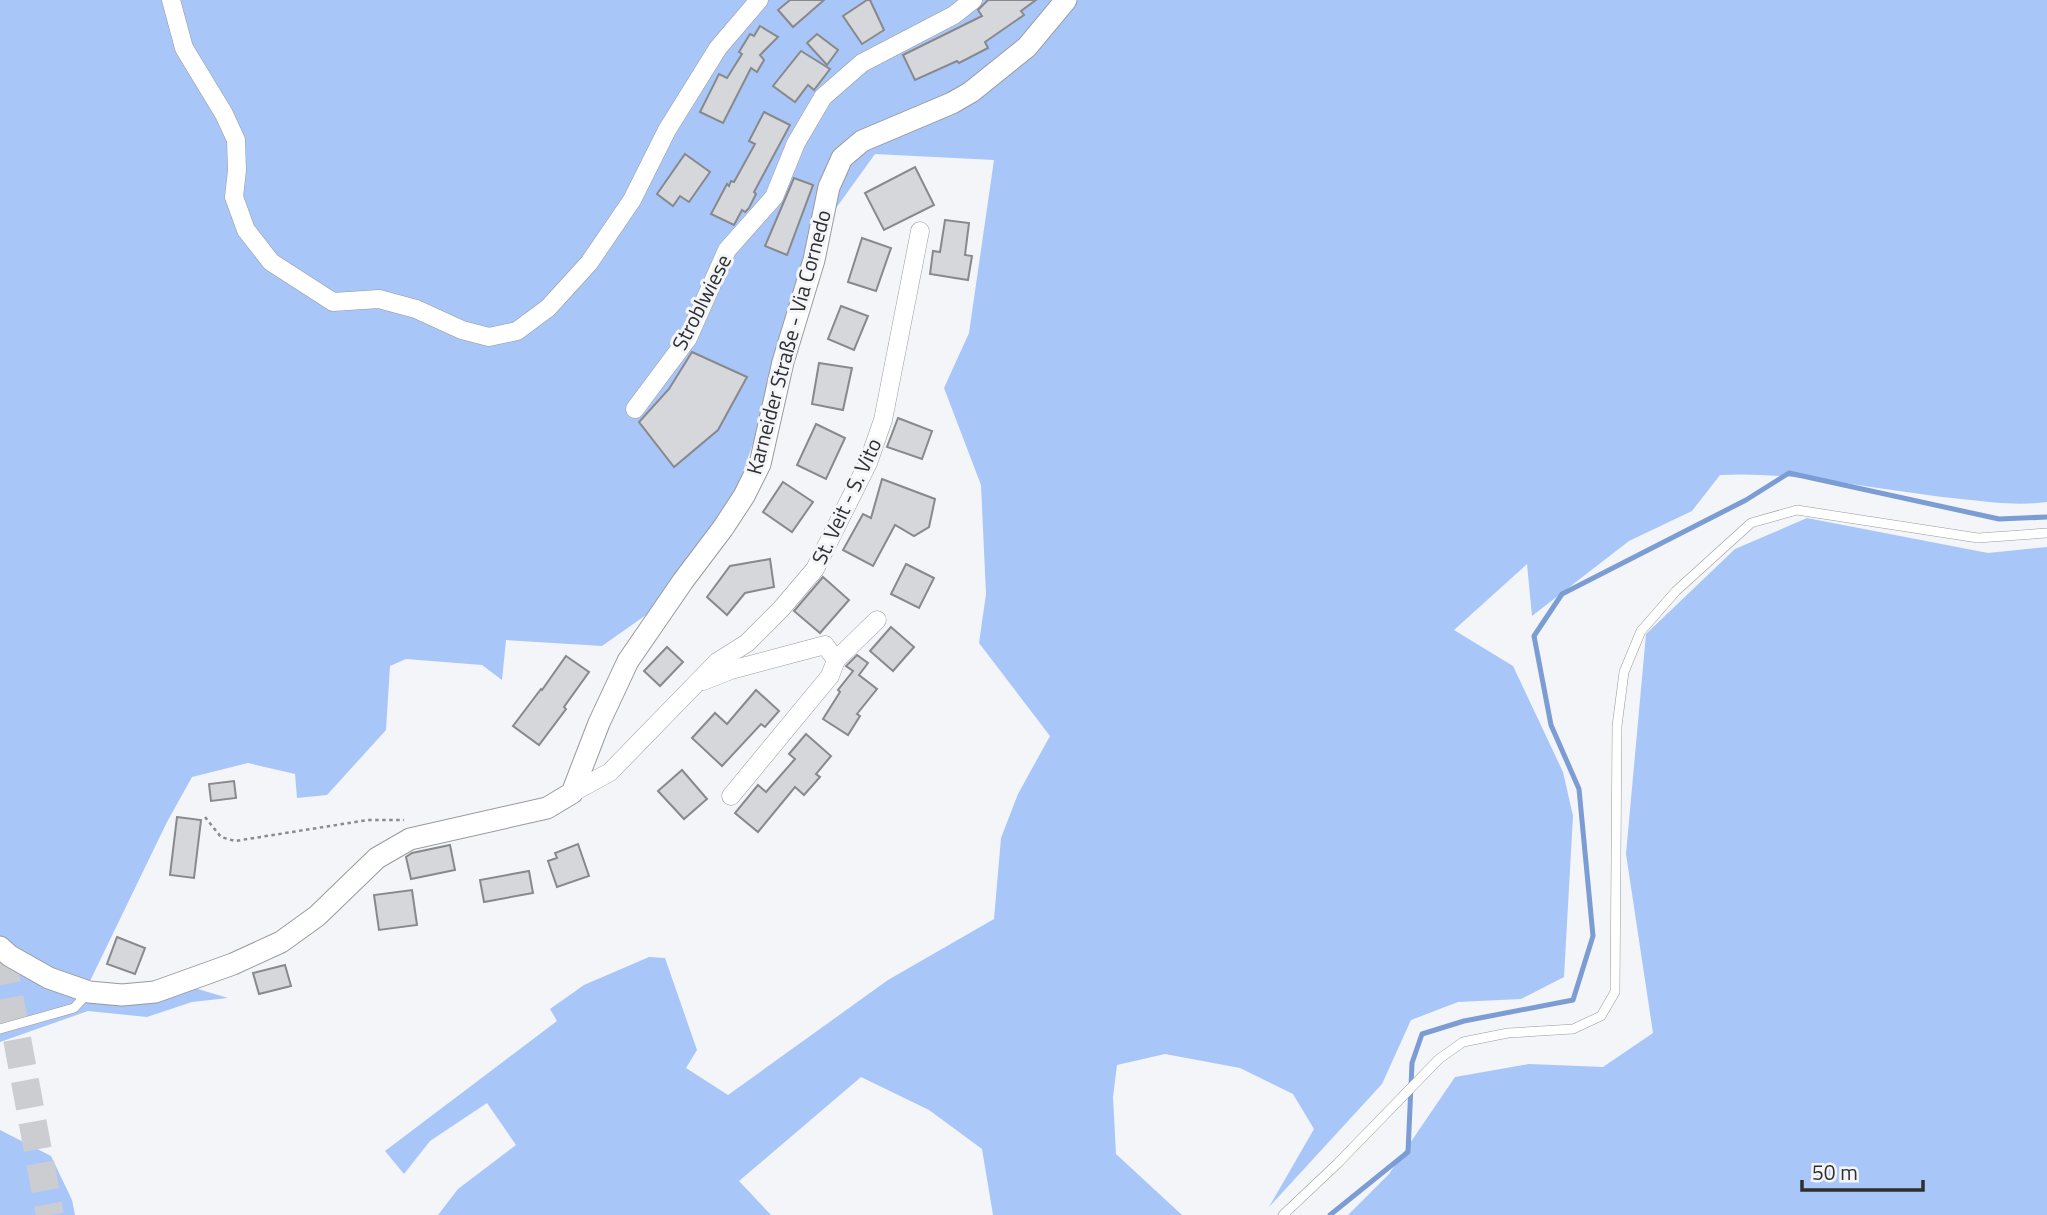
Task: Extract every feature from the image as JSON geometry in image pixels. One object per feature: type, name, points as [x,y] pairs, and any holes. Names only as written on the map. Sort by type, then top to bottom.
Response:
[{"type":"street","points":[[171,0],[184,48],[224,114],[236,140],[234,197],[246,230],[271,262],[333,302],[379,299],[416,309],[462,330],[489,337],[517,331],[548,308],[589,263],[632,200],[667,130],[718,48],[760,0]]},
{"type":"street","name":"Stroblwiese","points":[[635,410],[688,338],[727,250],[774,197],[796,143],[823,97],[862,63],[954,16],[973,0]]},
{"type":"street","name":"Karneider Straße - Via Cornedo","points":[[572,793],[604,710],[628,662],[682,581],[723,528],[744,496],[760,464],[783,362],[814,260],[829,187],[842,158],[862,141],[952,103],[971,92],[1027,47],[1066,0]]},
{"type":"street","name":"St. Veit - S. Vito","points":[[572,793],[610,772],[717,662],[747,643],[815,569],[868,463],[883,420],[920,231]]},
{"type":"street","points":[[731,796],[830,676],[836,660],[877,620]]},
{"type":"street","name":"St. Veit - S. Vito","points":[[697,683],[731,670],[825,645],[836,660]]},
{"type":"street","points":[[0,947],[10,956],[49,978],[89,992],[122,995],[155,992],[233,964],[281,943],[317,916],[377,858],[410,839],[547,807],[572,793]]},
{"type":"lane","points":[[1283,1215],[1337,1164],[1439,1059],[1464,1042],[1508,1033],[1573,1029],[1601,1016],[1615,992],[1617,726],[1624,672],[1641,631],[1676,591],[1731,540],[1751,523],[1797,510],[1978,538],[2047,533]]},
{"type":"lane","points":[[0,1029],[74,1008],[89,992]]},
{"type":"path","points":[[205,817],[221,837],[235,841],[368,820],[405,820]]},
{"type":"shaded area","points":[[0,0],[2047,0],[2047,502],[1993,502],[1780,476],[1720,475],[1692,511],[1629,541],[1532,616],[1527,564],[1454,630],[1513,666],[1563,772],[1573,816],[1564,977],[1521,999],[1458,1002],[1411,1020],[1382,1084],[1269,1207],[1314,1129],[1293,1094],[1240,1068],[1165,1054],[1117,1065],[1113,1097],[1116,1154],[1182,1215],[993,1215],[982,1149],[929,1110],[861,1077],[739,1181],[771,1215],[438,1215],[458,1189],[516,1145],[487,1103],[430,1141],[404,1174],[385,1151],[557,1021],[550,1009],[584,985],[649,957],[665,958],[697,1050],[686,1068],[728,1095],[888,980],[994,919],[1001,838],[1018,794],[1050,736],[979,643],[986,594],[981,485],[944,388],[969,333],[994,160],[875,154],[821,229],[786,351],[723,528],[656,608],[602,646],[506,640],[502,680],[482,665],[406,659],[390,666],[386,730],[327,795],[297,798],[295,774],[248,763],[192,777],[167,822],[90,981],[126,985],[164,979],[228,998],[192,1002],[147,1017],[88,1011],[0,1042]]},
{"type":"shaded area","points":[[1807,518],[1988,553],[2047,547],[2047,1215],[1348,1215],[1389,1174],[1455,1077],[1529,1064],[1603,1067],[1653,1033],[1626,854],[1646,634],[1735,549]]},
{"type":"shaded area","points":[[0,1130],[51,1156],[72,1200],[75,1215],[0,1215]]},
{"type":"building","points":[[790,0],[824,0],[793,27],[778,10]]},
{"type":"building","points":[[870,0],[884,30],[862,44],[843,16]]},
{"type":"building","points":[[988,0],[1036,0],[1021,11],[1024,15],[985,42],[988,48],[915,80],[903,55],[982,16],[978,10]]},
{"type":"building","points":[[760,26],[778,37],[760,55],[764,60],[757,72],[751,68],[723,123],[700,112],[719,74],[727,78],[742,54],[739,52],[750,34],[754,36]]},
{"type":"building","points":[[817,34],[838,50],[827,65],[807,43]]},
{"type":"building","points":[[801,51],[830,69],[814,90],[808,85],[795,102],[773,86]]},
{"type":"building","points":[[764,112],[790,125],[754,192],[756,194],[749,208],[745,212],[742,210],[734,225],[711,214],[727,184],[729,186],[731,181],[734,182],[755,144],[749,141]]},
{"type":"building","points":[[685,154],[710,172],[689,202],[680,196],[673,206],[657,194]]},
{"type":"building","points":[[915,167],[934,205],[884,230],[865,193]]},
{"type":"building","points":[[794,178],[813,185],[787,255],[765,246]]},
{"type":"building","points":[[945,220],[969,223],[965,255],[972,256],[968,280],[930,274],[933,251],[940,252]]},
{"type":"building","points":[[862,238],[891,248],[876,291],[848,282]]},
{"type":"building","points":[[841,306],[868,316],[854,350],[828,339]]},
{"type":"building","points":[[692,352],[747,377],[718,430],[674,467],[639,422],[669,389]]},
{"type":"building","points":[[819,363],[852,368],[843,410],[812,404]]},
{"type":"building","points":[[898,418],[932,431],[922,459],[887,447]]},
{"type":"building","points":[[816,424],[845,438],[826,479],[797,465]]},
{"type":"building","points":[[882,479],[935,499],[929,527],[914,536],[895,525],[873,566],[843,550],[863,514],[871,518]]},
{"type":"building","points":[[783,482],[813,502],[792,532],[763,512]]},
{"type":"building","points":[[770,559],[774,587],[745,593],[727,615],[707,597],[730,566]]},
{"type":"building","points":[[906,564],[934,578],[919,608],[891,594]]},
{"type":"building","points":[[823,577],[849,600],[820,633],[794,611]]},
{"type":"building","points":[[891,627],[914,647],[893,671],[870,651]]},
{"type":"building","points":[[667,647],[683,662],[660,686],[644,671]]},
{"type":"building","points":[[857,655],[868,663],[859,675],[877,689],[857,714],[860,716],[848,735],[823,719],[840,692],[838,690],[853,671],[846,666]]},
{"type":"building","points":[[566,656],[589,672],[539,745],[513,726]]},
{"type":"building","points":[[756,690],[779,711],[765,727],[761,724],[722,766],[692,738],[715,713],[727,724]]},
{"type":"building","points":[[806,734],[831,756],[816,774],[820,777],[804,795],[795,787],[758,832],[735,813],[758,785],[766,792],[795,759],[789,754]]},
{"type":"building","points":[[682,770],[707,799],[684,819],[658,791]]},
{"type":"building","points":[[234,781],[236,798],[211,801],[209,784]]},
{"type":"building","points":[[177,817],[201,820],[194,878],[170,875]]},
{"type":"building","points":[[578,844],[589,876],[557,887],[548,861],[557,858],[555,853]]},
{"type":"building","points":[[450,845],[455,870],[411,879],[406,857],[412,853]]},
{"type":"building","points":[[529,871],[533,893],[484,902],[480,880]]},
{"type":"building","points":[[412,890],[417,925],[379,930],[374,895]]},
{"type":"building","points":[[117,937],[145,948],[135,974],[107,964]]},
{"type":"building","points":[[285,965],[291,986],[259,994],[253,973]]},
{"type":"waterway","points":[[1330,1215],[1408,1152],[1412,1063],[1422,1034],[1464,1021],[1573,1000],[1593,936],[1579,789],[1551,725],[1534,636],[1562,594],[1746,500],[1789,473],[1999,519],[2047,517]]},
{"type":"tunnel","points":[[0,957],[50,1215]]}]
